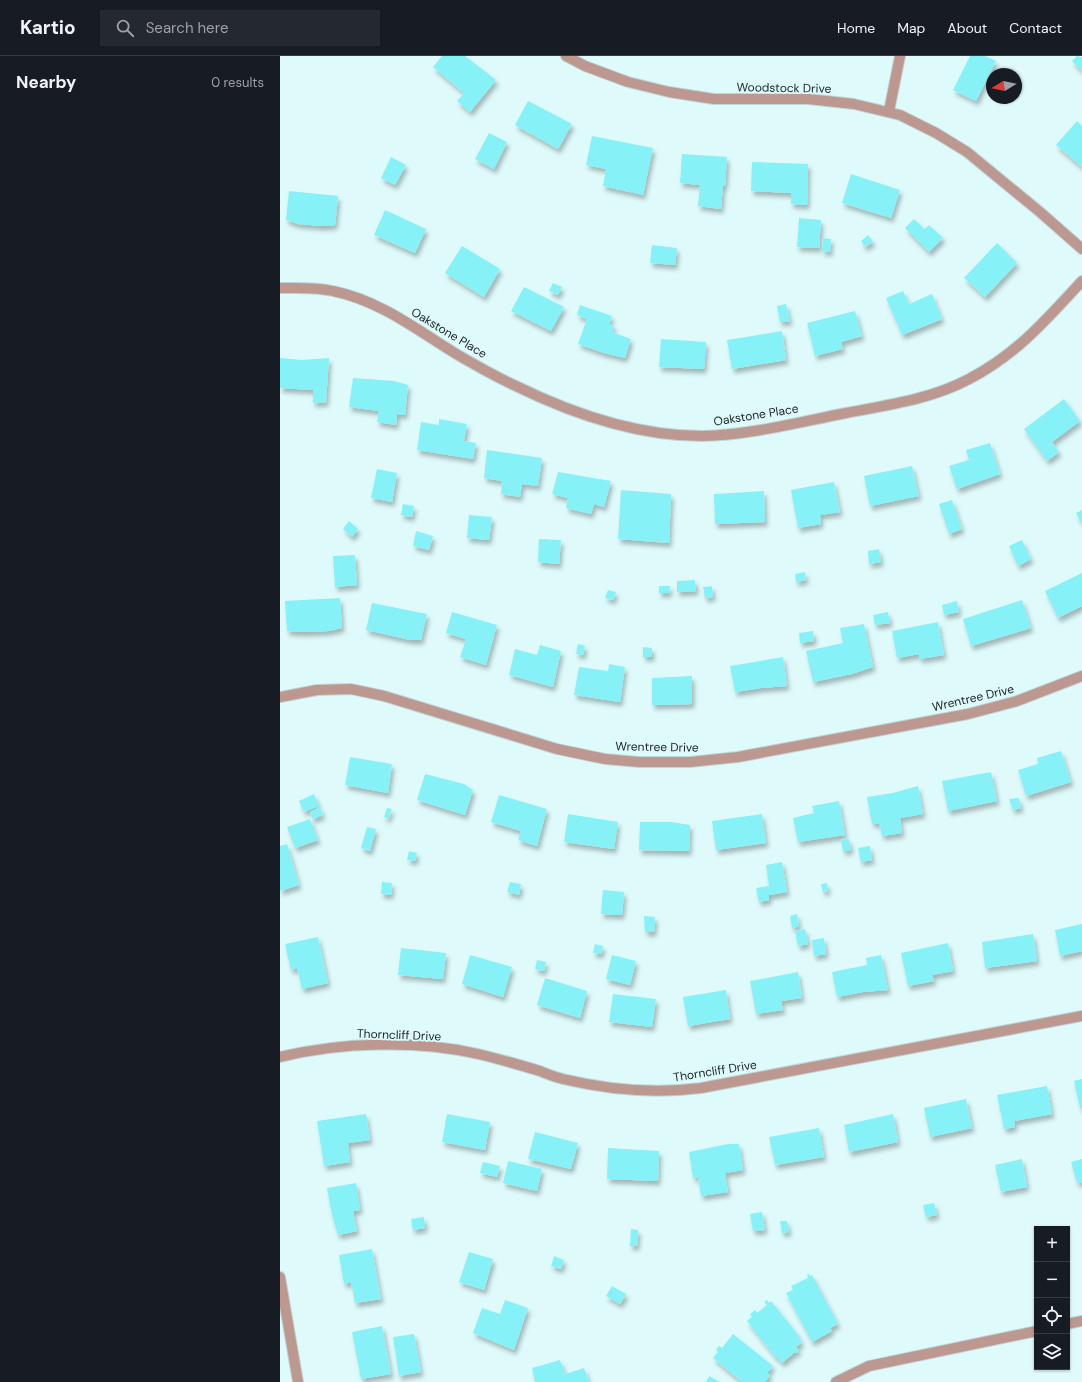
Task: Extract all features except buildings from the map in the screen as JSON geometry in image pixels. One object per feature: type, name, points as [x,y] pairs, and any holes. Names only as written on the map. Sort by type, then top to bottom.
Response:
[{"type":"street","name":"Woodstock Drive","points":[[566,56],[585,66],[628,82],[669,92],[714,99],[808,99],[854,104],[900,115],[936,133],[967,152],[1040,212],[1082,249]]},
{"type":"street","points":[[889,112],[900,56]]},
{"type":"street","name":"Oakstone Place","points":[[280,288],[332,290],[369,302],[404,320],[459,355],[515,386],[570,410],[621,426],[654,432],[702,436],[740,433],[912,400],[951,388],[970,379],[1021,345],[1039,328],[1082,281]]},
{"type":"street","name":"Wrentree Drive","points":[[280,697],[317,690],[351,689],[384,696],[556,749],[605,759],[639,762],[690,762],[738,757],[968,714],[1017,701],[1082,676]]},
{"type":"street","name":"Thorncliff Drive","points":[[280,1057],[295,1053],[345,1046],[396,1045],[438,1048],[478,1054],[561,1078],[605,1088],[649,1092],[701,1088],[1082,1016]]},
{"type":"street","points":[[280,1277],[298,1382]]},
{"type":"street","points":[[1070,1323],[1082,1321]]},
{"type":"street","points":[[836,1382],[869,1366],[1034,1332]]}]
